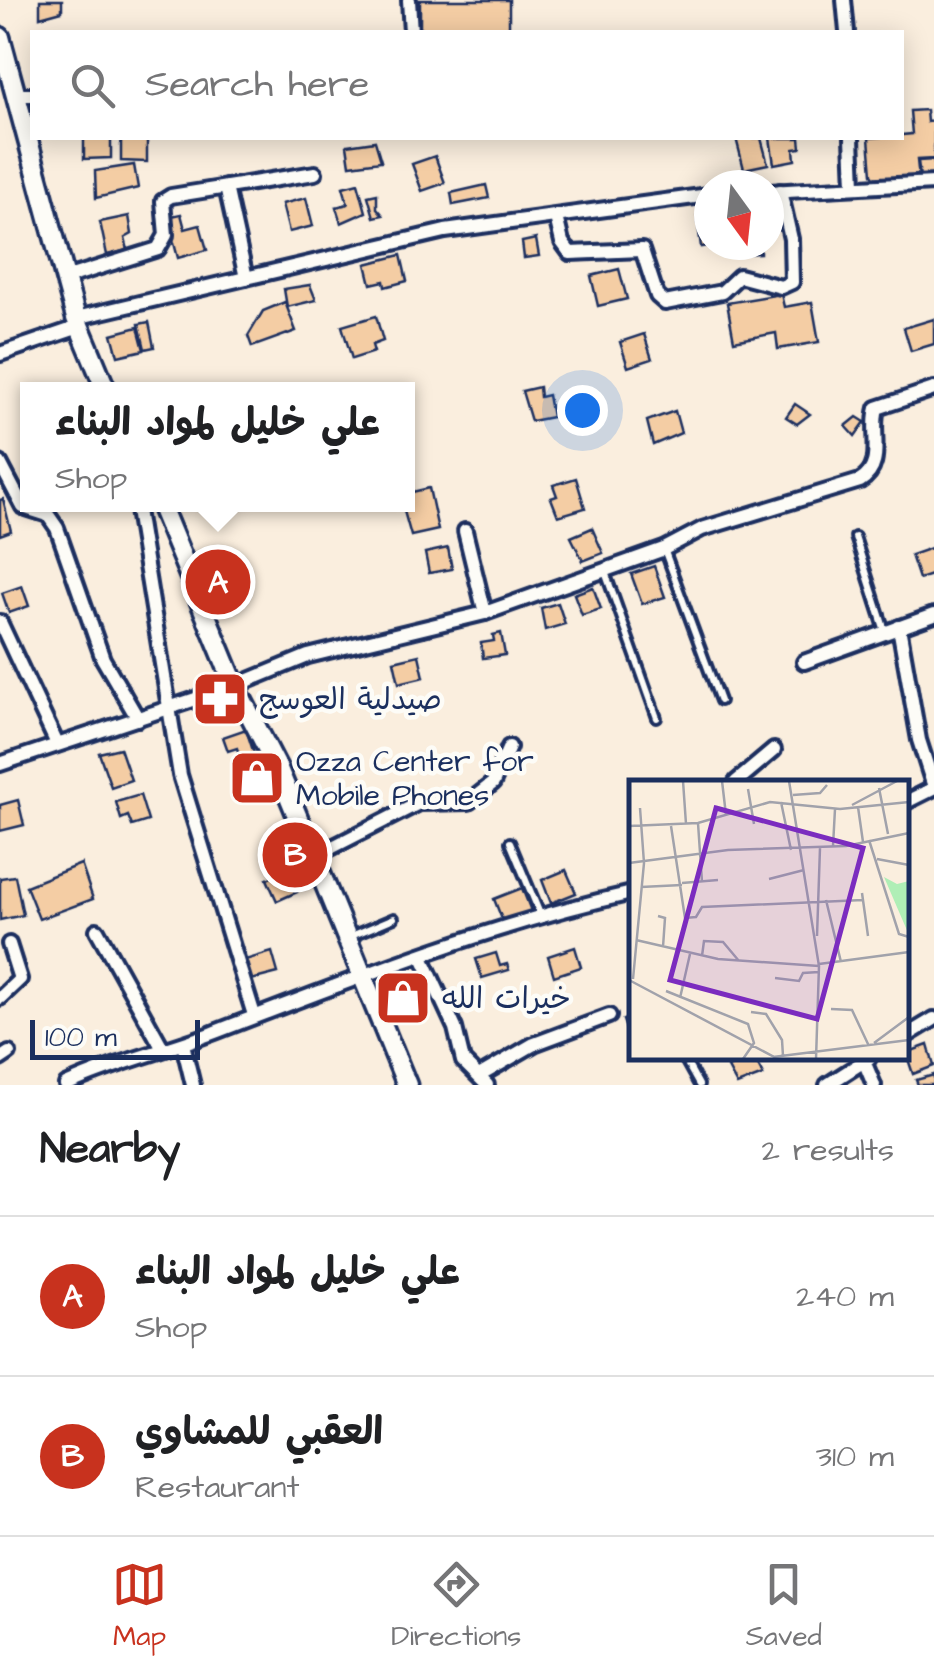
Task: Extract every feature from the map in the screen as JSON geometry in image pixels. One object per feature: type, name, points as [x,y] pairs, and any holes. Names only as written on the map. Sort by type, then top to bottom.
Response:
[{"type":"street","points":[[408,0],[410,30]]},
{"type":"street","points":[[844,0],[847,30]]},
{"type":"street","points":[[0,37],[25,95]]},
{"type":"street","points":[[35,140],[65,278],[78,323],[103,382]]},
{"type":"street","points":[[852,140],[854,185]]},
{"type":"street","points":[[65,278],[153,252],[166,235],[166,198],[316,173]]},
{"type":"street","points":[[784,190],[934,183]]},
{"type":"street","points":[[226,187],[246,278]]},
{"type":"street","points":[[0,354],[78,323],[445,230],[694,197]]},
{"type":"street","points":[[556,218],[570,253],[642,250],[657,296],[665,304],[722,292],[740,276],[776,286],[792,282],[791,240],[784,220]]},
{"type":"street","points":[[0,764],[236,686],[308,656],[485,614],[664,549],[702,529],[870,476],[876,464],[877,408],[934,389]]},
{"type":"street","points":[[0,463],[4,480],[20,503]]},
{"type":"street","points":[[39,512],[48,515],[57,528],[102,659],[138,719]]},
{"type":"street","points":[[137,512],[192,821],[254,1016]]},
{"type":"street","points":[[163,512],[236,686],[278,769],[407,1085]]},
{"type":"street","points":[[465,530],[485,614]]},
{"type":"street","points":[[804,662],[934,615]]},
{"type":"street","points":[[0,622],[57,744]]},
{"type":"street","points":[[892,630],[934,788],[909,800]]},
{"type":"street","points":[[313,857],[419,804],[469,802],[493,783],[508,747]]},
{"type":"street","points":[[738,780],[774,750]]},
{"type":"street","points":[[66,1085],[106,1066],[183,1044],[540,916],[629,894]]},
{"type":"street","points":[[97,930],[163,1050]]},
{"type":"street","points":[[0,998],[20,979],[10,944]]},
{"type":"street","points":[[422,957],[455,1028],[463,1061],[483,1080],[534,1044],[609,1016]]},
{"type":"street","points":[[909,1034],[934,1020]]},
{"type":"street","points":[[183,1044],[193,1085]]},
{"type":"street","points":[[827,1085],[864,1060]]},
{"type":"street","points":[[866,1060],[874,1085]]},
{"type":"lane","points":[[854,536],[892,630]]},
{"type":"lane","points":[[664,549],[720,701]]},
{"type":"lane","points":[[604,568],[658,718]]},
{"type":"lane","points":[[510,842],[540,916]]},
{"type":"lane","points":[[348,938],[394,918]]},
{"type":"lane","points":[[685,1060],[699,1085]]},
{"type":"building","points":[[40,0],[62,0],[62,11],[40,17]]},
{"type":"building","points":[[420,0],[509,0],[509,30],[420,30]]},
{"type":"building","points":[[926,110],[927,122],[934,121],[934,159],[917,160],[919,179],[878,182],[872,174],[869,140],[904,140],[904,135],[912,134],[910,111]]},
{"type":"building","points":[[84,140],[111,140],[111,158],[84,159]]},
{"type":"building","points":[[121,140],[147,140],[147,162],[121,161]]},
{"type":"building","points":[[737,140],[762,140],[768,164],[744,169]]},
{"type":"building","points":[[770,140],[800,140],[801,148],[794,149],[795,160],[774,164]]},
{"type":"building","points":[[375,141],[381,161],[350,165],[347,145]]},
{"type":"building","points":[[435,156],[445,183],[422,191],[412,164]]},
{"type":"building","points":[[934,160],[934,177],[920,178],[918,161]]},
{"type":"building","points":[[134,165],[138,188],[96,198],[95,171]]},
{"type":"building","points":[[358,183],[366,212],[341,223],[336,207],[348,204],[343,187]]},
{"type":"building","points":[[486,185],[489,198],[453,205],[451,193]]},
{"type":"building","points":[[377,194],[377,208],[383,215],[374,217],[368,196]]},
{"type":"building","points":[[306,198],[313,226],[289,232],[282,204]]},
{"type":"building","points":[[181,214],[185,229],[200,225],[207,250],[178,258],[167,217]]},
{"type":"building","points":[[129,216],[132,234],[125,238],[128,250],[107,255],[100,222]]},
{"type":"building","points":[[536,239],[539,256],[524,258],[522,242]]},
{"type":"building","points":[[401,255],[407,281],[385,287],[384,281],[371,284],[366,264]]},
{"type":"building","points":[[619,269],[627,299],[598,306],[591,276]]},
{"type":"building","points":[[310,285],[316,300],[287,307],[284,289]]},
{"type":"building","points":[[781,294],[784,307],[812,302],[819,342],[778,349],[776,333],[734,341],[727,303]]},
{"type":"building","points":[[285,302],[296,331],[252,347],[248,336],[263,311]]},
{"type":"building","points":[[376,316],[383,341],[372,345],[374,352],[352,359],[342,326]]},
{"type":"building","points":[[934,319],[934,344],[911,351],[904,328]]},
{"type":"building","points":[[149,322],[154,347],[145,349],[139,324]]},
{"type":"building","points":[[138,327],[144,350],[118,356],[112,334]]},
{"type":"building","points":[[644,334],[652,359],[628,367],[620,342]]},
{"type":"building","points":[[539,387],[540,397],[548,395],[552,417],[531,421],[522,391]]},
{"type":"building","points":[[795,404],[810,414],[797,424],[786,417]]},
{"type":"building","points":[[675,411],[681,433],[653,445],[647,421]]},
{"type":"building","points":[[857,417],[865,422],[855,436],[846,426]]},
{"type":"building","points":[[576,478],[585,508],[558,516],[551,498],[557,496],[553,485]]},
{"type":"building","points":[[429,488],[438,530],[411,536],[404,512],[415,512],[415,491]]},
{"type":"building","points":[[3,499],[11,531],[0,535],[0,500]]},
{"type":"building","points":[[592,528],[603,553],[583,561],[571,537]]},
{"type":"building","points":[[934,547],[934,574],[919,579],[911,555]]},
{"type":"building","points":[[448,548],[452,569],[429,573],[425,553]]},
{"type":"building","points":[[654,566],[665,597],[642,604],[631,574]]},
{"type":"building","points":[[22,586],[29,606],[9,613],[2,593]]},
{"type":"building","points":[[593,587],[601,609],[582,615],[574,594]]},
{"type":"building","points":[[558,603],[565,624],[545,630],[541,608]]},
{"type":"building","points":[[501,633],[505,655],[483,658],[481,643],[494,641],[493,635]]},
{"type":"building","points":[[419,655],[424,677],[399,683],[394,661]]},
{"type":"building","points":[[246,729],[259,769],[245,774],[237,748],[228,751],[223,737]]},
{"type":"building","points":[[120,748],[131,780],[111,787],[99,753]]},
{"type":"building","points":[[140,795],[148,821],[132,826],[128,816],[121,819],[116,802]]},
{"type":"building","points":[[18,800],[24,825],[0,831],[0,805]]},
{"type":"building","points":[[81,864],[93,899],[39,919],[26,886]]},
{"type":"building","points":[[287,870],[297,892],[277,901],[267,879]]},
{"type":"building","points":[[566,870],[576,893],[551,903],[542,880]]},
{"type":"building","points":[[15,876],[23,915],[0,920],[0,878]]},
{"type":"building","points":[[522,888],[531,911],[503,922],[494,899]]},
{"type":"building","points":[[575,947],[581,967],[554,976],[548,956]]},
{"type":"building","points":[[272,952],[278,973],[251,980],[245,960]]},
{"type":"building","points":[[496,953],[500,966],[507,964],[509,970],[482,978],[476,959]]},
{"type":"building","points":[[928,1045],[934,1066],[913,1074],[909,1052]]},
{"type":"building","points":[[744,1060],[755,1060],[763,1075],[737,1085],[728,1068]]},
{"type":"building","points":[[934,1075],[934,1085],[918,1085],[916,1080]]},
{"type":"place","name":"علي خليل لمواد البناء","points":[[218,582]]},
{"type":"place","name":"صيدلية العوسج","points":[[220,699]]},
{"type":"place","name":"Ozza Center for Mobile Phones","points":[[257,778]]},
{"type":"place","name":"العقبي للمشاوي","points":[[295,855]]},
{"type":"place","name":"خيرات الله","points":[[403,998]]}]
